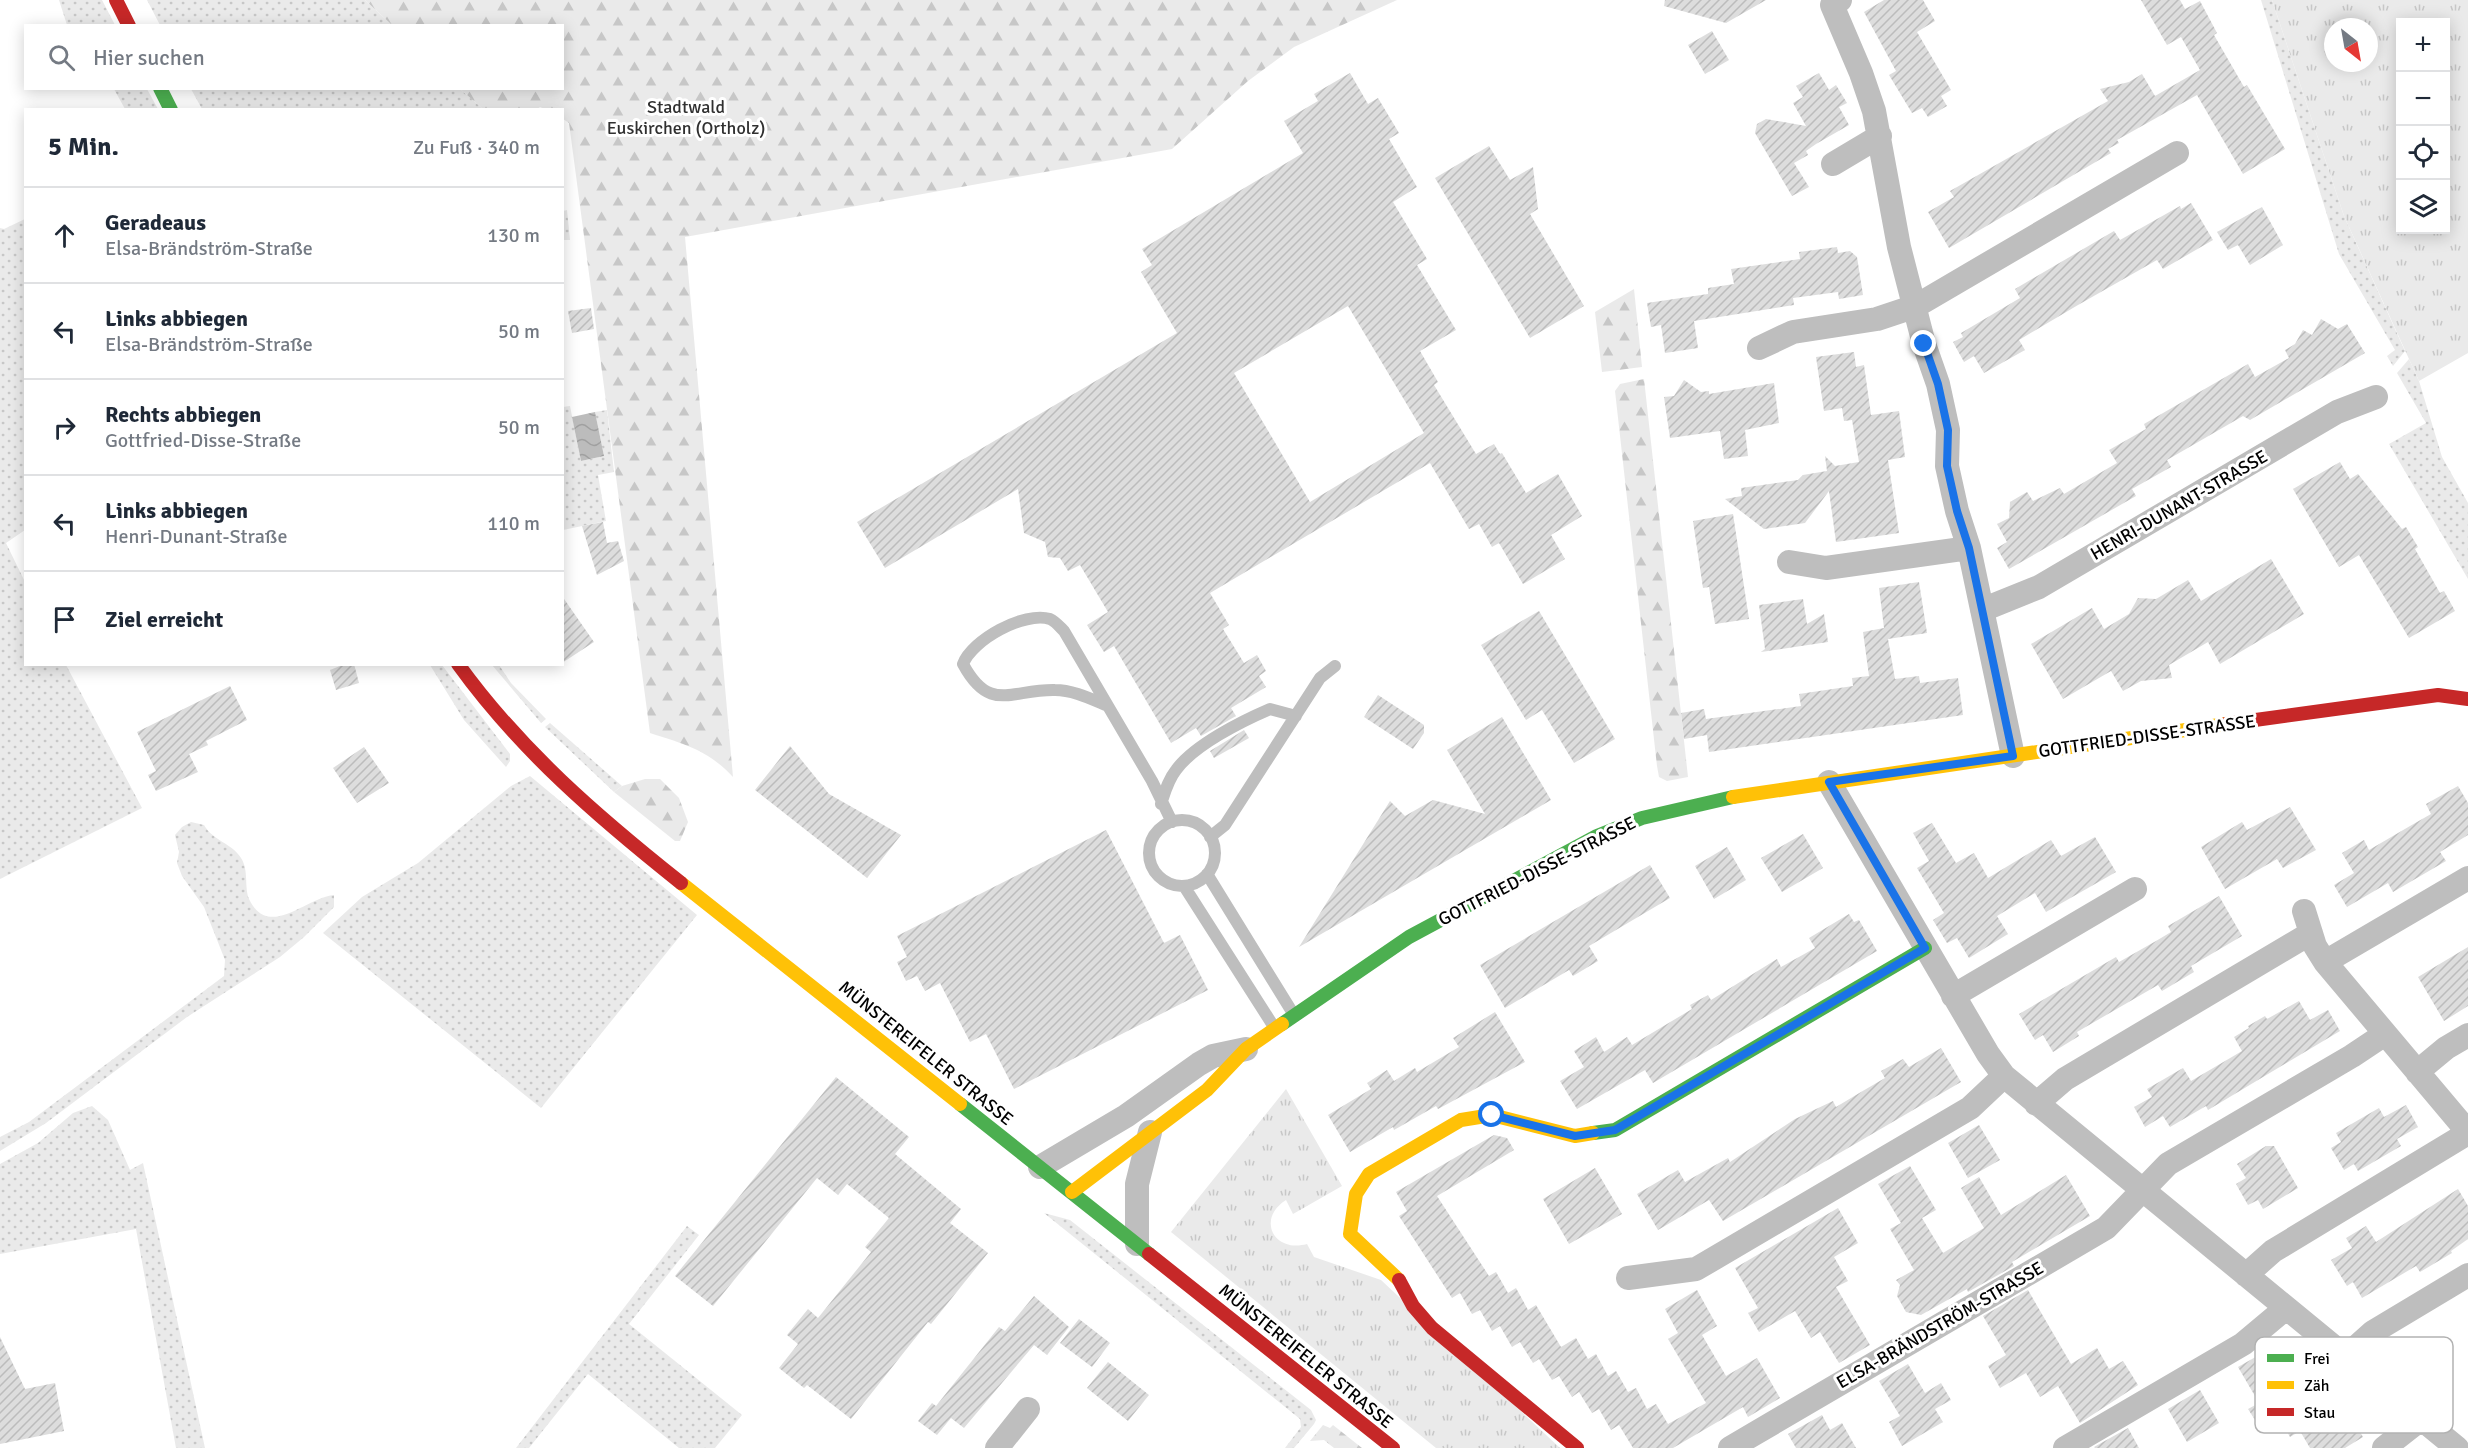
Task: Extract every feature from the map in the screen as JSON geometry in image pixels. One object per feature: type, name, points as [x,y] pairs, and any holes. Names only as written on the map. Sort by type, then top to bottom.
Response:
[{"type":"street","points":[[116,0],[128,24]]},
{"type":"street","points":[[1840,0],[1832,4],[1867,89],[1880,136],[1886,188],[1924,344],[1938,384],[1948,430],[1947,466],[1957,511],[1969,548],[2013,756]]},
{"type":"street","points":[[161,90],[170,108]]},
{"type":"street","points":[[1833,164],[1880,136]]},
{"type":"street","points":[[1758,348],[1793,332],[1877,319],[1916,306],[2177,153]]},
{"type":"street","name":"HENRI-DUNANT-STRASSE","points":[[1982,610],[2039,587],[2337,412],[2376,397]]},
{"type":"street","points":[[1790,562],[1826,568],[1969,548]]},
{"type":"street","name":"MÜNSTEREIFELER STRASSE","points":[[459,666],[499,719],[534,758],[616,832],[1393,1448]]},
{"type":"street","name":"GOTTFRIED-DISSE-STRASSE","points":[[1071,1191],[1224,1075],[1246,1049],[1409,937],[1626,823],[1697,803],[1829,782],[2411,698],[2452,696],[2468,699]]},
{"type":"street","points":[[1829,782],[1953,996],[2004,1076],[2322,1337]]},
{"type":"street","points":[[2325,962],[2468,878]]},
{"type":"street","points":[[1953,996],[2135,890]]},
{"type":"street","points":[[2037,1104],[2065,1079],[2308,922],[2325,962],[2468,1133],[2273,1251],[2246,1275]]},
{"type":"street","points":[[1577,1448],[1432,1328],[1413,1306],[1397,1277],[1350,1234],[1355,1192],[1359,1184],[1369,1174],[1461,1120],[1492,1115],[1575,1136],[1615,1130],[1925,948]]},
{"type":"street","name":"ELSA-BRÄNDSTRÖM-STRASSE","points":[[1730,1448],[2106,1228],[2168,1164],[2352,1056],[2385,1034]]},
{"type":"street","points":[[2417,1071],[2468,1035]]},
{"type":"street","name":"GOTTFRIED-DISSE-STRASSE","points":[[1040,1167],[1126,1116],[1182,1074],[1206,1060],[1246,1049]]},
{"type":"street","points":[[1628,1278],[1696,1269],[1970,1108],[2004,1076]]},
{"type":"street","points":[[1137,1244],[1137,1184],[1150,1132]]},
{"type":"street","points":[[2368,1337],[2468,1275]]},
{"type":"street","points":[[2065,1448],[2243,1344],[2286,1308]]},
{"type":"street","points":[[997,1448],[1028,1409]]},
{"type":"street","points":[[2384,1448],[2403,1433]]},
{"type":"street","points":[[2438,1433],[2457,1448]]},
{"type":"lane","points":[[1108,706],[1072,692],[1054,690],[1004,698],[993,696],[981,689],[963,664],[967,653],[1004,629],[1020,621],[1037,617],[1052,619],[1064,631],[1108,706],[1152,781],[1161,804],[1172,822]]},
{"type":"lane","points":[[1210,837],[1225,825],[1237,808],[1320,678],[1335,666]]},
{"type":"lane","points":[[1161,804],[1174,771],[1184,760],[1206,744],[1270,709],[1296,716]]},
{"type":"lane","points":[[1172,822],[1194,823],[1210,837],[1215,856],[1207,874],[1197,883],[1184,886],[1172,885],[1160,879],[1150,862],[1149,848],[1154,835],[1172,822]]},
{"type":"lane","points":[[1207,874],[1294,1016]]},
{"type":"lane","points":[[1184,886],[1276,1029]]},
{"type":"green space","points":[[59,0],[102,0],[114,24],[67,24]]},
{"type":"green space","points":[[147,0],[365,0],[391,24],[159,24]]},
{"type":"green space","name":"Stadtwald Euskirchen (Ortholz)","points":[[365,0],[1397,0],[1294,47],[1248,81],[1172,149],[685,237],[733,777],[705,754],[650,733],[569,123],[564,120],[564,108],[482,108],[461,90],[564,90],[564,24],[391,24]]},
{"type":"green space","points":[[2261,0],[2272,0],[2344,216],[2405,351],[2393,366],[2387,356],[2395,350],[2339,254]]},
{"type":"green space","points":[[2272,0],[2468,0],[2468,353],[2419,381],[2344,216]]},
{"type":"green space","points":[[115,90],[148,90],[157,108],[124,108]]},
{"type":"green space","points":[[192,90],[461,90],[482,108],[201,108]]},
{"type":"green space","points":[[567,210],[570,240],[564,240],[564,211]]},
{"type":"green space","points":[[24,219],[24,531],[6,543],[24,580],[24,666],[67,666],[142,808],[0,879],[0,228],[4,229]]},
{"type":"green space","points":[[1634,289],[1642,367],[1602,372],[1595,312]]},
{"type":"green space","points":[[2409,359],[2419,381],[2442,457],[2468,503],[2468,579],[2389,444],[2426,423],[2397,373]]},
{"type":"green space","points":[[1644,379],[1688,777],[1667,781],[1659,777],[1657,766],[1615,391],[1620,384]]},
{"type":"green space","points":[[570,406],[581,461],[604,456],[595,412],[607,410],[614,472],[598,475],[606,521],[564,530],[564,407]]},
{"type":"green space","points":[[431,666],[443,666],[510,754],[510,761],[506,767],[464,720]]},
{"type":"green space","points":[[493,666],[500,666],[511,683],[546,719],[541,723]]},
{"type":"green space","points":[[550,723],[622,786],[614,792],[545,727]]},
{"type":"green space","points":[[530,776],[697,915],[541,1108],[323,933],[362,897],[418,863],[511,786]]},
{"type":"green space","points":[[645,779],[660,779],[679,798],[688,822],[680,841],[675,841],[614,792],[622,786]]},
{"type":"green space","points":[[191,822],[204,825],[212,835],[233,849],[241,858],[245,868],[249,899],[257,911],[267,916],[277,917],[334,895],[334,907],[280,957],[187,1017],[46,1123],[0,1151],[0,1137],[29,1122],[224,976],[225,960],[204,907],[182,876],[177,863],[179,852],[175,835]]},
{"type":"green space","points":[[1286,1089],[1342,1186],[1293,1214],[1286,1200],[1272,1216],[1271,1225],[1278,1239],[1286,1244],[1307,1244],[1314,1257],[1381,1280],[1560,1448],[1436,1448],[1171,1232]]},
{"type":"green space","points":[[92,1106],[108,1120],[130,1170],[143,1163],[205,1448],[176,1448],[136,1229],[0,1254],[0,1164],[38,1143],[73,1113]]},
{"type":"green space","points":[[1044,1213],[1070,1220],[1311,1410],[1316,1420],[1294,1448],[1285,1448],[1301,1427],[1300,1419]]},
{"type":"green space","points":[[687,1226],[699,1235],[629,1324],[742,1415],[715,1448],[679,1448],[588,1374],[529,1448],[516,1448]]},
{"type":"green space","points":[[1323,1425],[1330,1428],[1333,1425],[1362,1448],[1334,1448],[1324,1440],[1310,1441]]},
{"type":"water","points":[[595,412],[604,456],[581,461],[572,417]]},
{"type":"building","points":[[1665,0],[1766,0],[1726,23],[1664,6]]},
{"type":"building","points":[[1884,0],[1923,0],[1935,21],[1917,32],[1951,90],[1941,96],[1947,106],[1928,117],[1922,108],[1912,113],[1889,75],[1896,71],[1864,12]]},
{"type":"building","points":[[2141,0],[2180,0],[2185,9],[2200,1],[2217,33],[2214,35],[2244,87],[2247,85],[2285,149],[2243,174],[2197,95],[2117,140],[2119,143],[2108,149],[2111,153],[1949,248],[1928,212],[1954,197],[1950,191],[2108,101],[2100,89],[2129,82],[2142,74],[2155,96],[2200,70],[2181,37],[2167,45]]},
{"type":"building","points":[[1712,31],[1729,60],[1705,74],[1688,45]]},
{"type":"building","points":[[1350,73],[1368,104],[1378,98],[1399,133],[1389,139],[1417,187],[1393,202],[1427,259],[1417,265],[1456,330],[1420,351],[1438,382],[1434,385],[1476,454],[1494,444],[1526,493],[1558,474],[1582,516],[1551,535],[1565,559],[1523,584],[1499,543],[1492,547],[1479,524],[1469,529],[1430,463],[1210,593],[1229,625],[1223,629],[1244,663],[1257,655],[1266,671],[1259,676],[1266,687],[1231,708],[1236,716],[1201,736],[1196,728],[1171,743],[1114,646],[1104,652],[1087,625],[1108,612],[1080,565],[1068,571],[1060,558],[1048,557],[1045,542],[1024,533],[1018,489],[885,568],[857,522],[1177,333],[1141,272],[1152,265],[1142,249],[1303,153],[1284,121],[1318,101],[1314,94]],"holes":[[[1348,306],[1424,433],[1310,502],[1234,373]]]},
{"type":"building","points":[[1819,73],[1829,90],[1836,85],[1847,103],[1839,107],[1849,125],[1816,144],[1806,151],[1808,155],[1794,163],[1809,187],[1792,196],[1755,133],[1757,124],[1766,119],[1806,126],[1793,103],[1803,97],[1796,86]]},
{"type":"building","points":[[1489,146],[1510,180],[1533,167],[1538,209],[1530,214],[1584,306],[1530,338],[1435,178]]},
{"type":"building","points":[[2191,203],[2213,240],[2163,269],[2157,260],[2078,305],[2019,340],[2025,350],[1984,373],[1974,356],[1964,362],[1953,342],[1963,337],[1961,333],[2020,298],[2015,289],[2114,231],[2120,240],[2180,206],[2181,209]]},
{"type":"building","points":[[2262,207],[2283,245],[2250,265],[2238,245],[2228,250],[2217,232]]},
{"type":"building","points":[[1837,247],[1838,253],[1850,251],[1857,257],[1863,295],[1839,299],[1838,292],[1793,298],[1794,305],[1694,321],[1698,348],[1665,353],[1661,325],[1651,327],[1647,303],[1708,294],[1708,288],[1734,284],[1731,269],[1800,259],[1799,252]]},
{"type":"building","points":[[591,308],[594,329],[572,333],[568,311]]},
{"type":"building","points":[[2321,319],[2338,329],[2347,324],[2365,353],[2250,420],[2243,416],[2167,460],[2171,467],[2132,489],[2136,496],[2009,569],[1997,548],[2007,542],[1997,524],[2009,518],[2010,502],[2027,492],[2033,501],[2060,488],[2064,494],[2117,463],[2109,450],[2146,429],[2144,424],[2248,364],[2255,377],[2289,358],[2285,350],[2295,344],[2303,330],[2312,335]]},
{"type":"building","points":[[1854,352],[1856,367],[1864,365],[1871,415],[1899,411],[1905,457],[1888,460],[1899,533],[1836,542],[1829,491],[1805,523],[1764,529],[1725,499],[1742,496],[1741,488],[1798,480],[1803,475],[1827,471],[1825,456],[1835,466],[1859,462],[1852,420],[1844,421],[1842,408],[1824,411],[1816,357]]},
{"type":"building","points":[[1684,380],[1701,392],[1709,391],[1709,394],[1774,383],[1779,423],[1745,430],[1748,456],[1724,459],[1720,431],[1670,438],[1664,397],[1674,396]]},
{"type":"building","points":[[2340,462],[2350,479],[2358,474],[2402,529],[2406,527],[2418,547],[2415,549],[2440,593],[2444,591],[2455,611],[2409,638],[2359,555],[2339,567],[2293,489]]},
{"type":"building","points":[[1733,514],[1749,619],[1715,624],[1709,587],[1703,588],[1693,521]]},
{"type":"building","points":[[603,522],[607,543],[618,541],[624,561],[597,575],[582,526]]},
{"type":"building","points":[[2271,559],[2304,614],[2220,664],[2208,642],[2169,665],[2172,678],[2141,681],[2123,691],[2111,671],[2063,699],[2031,644],[2092,608],[2104,629],[2129,614],[2138,598],[2156,599],[2188,580],[2201,601]]},
{"type":"building","points":[[1919,582],[1927,633],[1888,639],[1895,679],[1919,676],[1920,683],[1958,678],[1963,715],[1709,752],[1707,735],[1684,739],[1681,713],[1704,709],[1706,719],[1801,706],[1799,694],[1853,686],[1852,678],[1869,676],[1863,632],[1884,628],[1879,588]]},
{"type":"building","points":[[564,599],[594,642],[564,662]]},
{"type":"building","points":[[1803,599],[1807,624],[1824,614],[1828,642],[1761,652],[1765,649],[1759,605]]},
{"type":"building","points":[[1539,611],[1615,739],[1574,763],[1542,710],[1526,720],[1481,645]]},
{"type":"building","points":[[340,666],[355,666],[359,683],[336,690],[330,670]]},
{"type":"building","points":[[230,686],[247,720],[206,741],[208,745],[189,754],[198,772],[156,791],[148,775],[156,771],[137,732]]},
{"type":"building","points":[[1378,695],[1424,725],[1424,733],[1413,749],[1364,717]]},
{"type":"building","points":[[1502,717],[1551,800],[1299,947],[1390,801],[1405,816],[1433,800],[1485,814],[1447,750]]},
{"type":"building","points":[[1244,730],[1249,738],[1214,758],[1210,751]]},
{"type":"building","points":[[790,746],[829,794],[901,835],[867,878],[755,790]]},
{"type":"building","points":[[364,747],[389,783],[357,803],[333,768]]},
{"type":"building","points":[[2458,786],[2468,803],[2468,835],[2440,852],[2446,861],[2393,892],[2388,883],[2347,907],[2334,885],[2354,873],[2342,853],[2364,840],[2369,850],[2431,814],[2426,804]]},
{"type":"building","points":[[2290,807],[2316,850],[2283,868],[2277,859],[2225,889],[2201,847],[2242,822],[2247,830]]},
{"type":"building","points":[[1932,823],[1956,863],[1974,853],[1988,878],[2051,840],[2061,856],[2095,837],[2116,872],[2046,912],[2035,893],[1997,916],[2008,934],[1969,958],[1957,938],[1947,943],[1933,920],[1944,913],[1917,868],[1929,861],[1913,833]]},
{"type":"building","points":[[1106,830],[1164,943],[1180,935],[1208,990],[1014,1089],[986,1034],[970,1042],[940,983],[925,991],[917,976],[906,981],[897,962],[907,957],[897,936]]},
{"type":"building","points":[[1803,834],[1823,868],[1782,892],[1761,858]]},
{"type":"building","points":[[1727,847],[1746,880],[1714,899],[1695,866]]},
{"type":"building","points":[[1650,865],[1670,898],[1589,946],[1598,961],[1573,976],[1569,970],[1505,1008],[1480,965]]},
{"type":"building","points":[[2219,896],[2242,936],[2191,966],[2194,972],[2162,991],[2158,985],[2077,1032],[2079,1036],[2053,1052],[2043,1035],[2035,1040],[2019,1014],[2116,957],[2119,962],[2156,941],[2171,932],[2168,926]]},
{"type":"building","points":[[1849,914],[1854,922],[1859,920],[1877,951],[1653,1083],[1645,1070],[1577,1109],[1560,1081],[1584,1067],[1574,1051],[1596,1037],[1604,1052],[1627,1037],[1632,1045],[1692,1009],[1690,1005],[1708,995],[1711,1000],[1777,959],[1781,967],[1815,948],[1809,938]]},
{"type":"building","points":[[2468,947],[2468,1006],[2444,1021],[2418,977]]},
{"type":"building","points":[[2299,1001],[2310,1020],[2328,1010],[2340,1031],[2208,1110],[2206,1106],[2170,1127],[2163,1116],[2145,1127],[2134,1107],[2152,1097],[2147,1089],[2183,1068],[2191,1081],[2242,1051],[2234,1037],[2249,1028],[2248,1026],[2265,1016],[2267,1019]]},
{"type":"building","points":[[1495,1012],[1525,1062],[1438,1109],[1436,1106],[1394,1130],[1393,1127],[1350,1152],[1328,1115],[1371,1089],[1367,1083],[1387,1070],[1394,1081],[1415,1068],[1417,1072],[1459,1047],[1453,1038]]},
{"type":"building","points":[[1941,1048],[1961,1082],[1723,1221],[1709,1200],[1658,1230],[1637,1194],[1678,1170],[1685,1182],[1728,1158],[1730,1162],[1795,1119],[1833,1101],[1836,1107],[1885,1078],[1881,1071],[1903,1059],[1909,1067]]},
{"type":"building","points":[[836,1077],[909,1137],[895,1154],[961,1209],[950,1223],[988,1253],[931,1324],[928,1322],[851,1419],[807,1385],[804,1388],[779,1368],[798,1344],[787,1335],[808,1309],[818,1318],[871,1252],[865,1247],[889,1218],[847,1184],[838,1195],[817,1178],[713,1306],[675,1276]]},
{"type":"building","points":[[2406,1105],[2418,1127],[2397,1139],[2401,1146],[2358,1171],[2354,1164],[2344,1170],[2331,1148],[2341,1142],[2336,1133],[2379,1108],[2384,1117]]},
{"type":"building","points":[[1979,1125],[2000,1160],[1968,1178],[1948,1143]]},
{"type":"building","points":[[1494,1135],[1507,1138],[1514,1150],[1437,1196],[1489,1276],[1496,1272],[1508,1293],[1516,1288],[1528,1310],[1536,1305],[1561,1347],[1576,1338],[1588,1359],[1596,1354],[1608,1376],[1616,1371],[1628,1392],[1636,1388],[1647,1409],[1656,1404],[1668,1424],[1706,1403],[1668,1339],[1678,1333],[1665,1309],[1697,1290],[1717,1326],[1702,1335],[1726,1376],[1757,1358],[1780,1398],[1748,1417],[1743,1407],[1673,1448],[1633,1448],[1619,1425],[1611,1430],[1599,1409],[1592,1413],[1579,1392],[1572,1397],[1559,1376],[1552,1380],[1539,1359],[1533,1363],[1520,1342],[1512,1347],[1500,1326],[1492,1331],[1480,1310],[1472,1314],[1460,1293],[1452,1298],[1399,1216],[1407,1211],[1396,1192]]},
{"type":"building","points":[[2266,1146],[2274,1146],[2298,1188],[2263,1209],[2258,1200],[2248,1205],[2236,1184],[2246,1178],[2237,1164]]},
{"type":"building","points":[[1910,1166],[1936,1210],[1922,1218],[1943,1253],[1984,1228],[1961,1188],[1979,1177],[2001,1215],[2066,1175],[2090,1216],[2012,1262],[2014,1266],[1968,1292],[1967,1289],[1921,1315],[1906,1312],[1897,1296],[1900,1285],[1896,1280],[1914,1270],[1890,1229],[1901,1223],[1878,1184]]},
{"type":"building","points":[[1595,1168],[1622,1214],[1569,1244],[1543,1199]]},
{"type":"building","points":[[2458,1189],[2468,1206],[2468,1239],[2451,1251],[2452,1253],[2420,1272],[2416,1266],[2362,1298],[2353,1282],[2347,1286],[2331,1260],[2352,1248],[2346,1238],[2366,1226],[2376,1242]]},
{"type":"building","points":[[1838,1208],[1858,1243],[1834,1257],[1848,1281],[1836,1287],[1870,1345],[1839,1363],[1820,1332],[1811,1338],[1795,1311],[1759,1332],[1748,1313],[1758,1308],[1735,1268]]},
{"type":"building","points":[[2028,1290],[2071,1364],[2097,1348],[2109,1369],[2123,1361],[2138,1385],[2080,1423],[2058,1386],[2040,1397],[2026,1373],[2000,1388],[1988,1366],[2006,1355],[1983,1316]]},
{"type":"building","points":[[1034,1296],[1069,1327],[1047,1355],[1034,1345],[964,1428],[951,1418],[937,1435],[918,1421],[932,1403],[936,1406],[999,1327],[1005,1331]]},
{"type":"building","points":[[1079,1319],[1110,1343],[1092,1367],[1060,1343]]},
{"type":"building","points":[[0,1337],[25,1389],[55,1383],[64,1431],[0,1444]]},
{"type":"building","points":[[2255,1357],[2255,1396],[2238,1367]]},
{"type":"building","points":[[1108,1362],[1149,1395],[1128,1421],[1087,1388]]},
{"type":"building","points":[[1908,1364],[1925,1393],[1941,1383],[1951,1400],[1935,1409],[1943,1422],[1902,1446],[1889,1422],[1900,1416],[1879,1381]]},
{"type":"building","points":[[2200,1390],[2219,1423],[2187,1442],[2168,1409]]},
{"type":"building","points":[[2255,1405],[2255,1420],[2248,1409]]},
{"type":"building","points":[[1822,1415],[1830,1430],[1842,1423],[1856,1448],[1796,1448],[1788,1434]]},
{"type":"building","points":[[2128,1428],[2139,1448],[2094,1447]]},
{"type":"building","points":[[2301,1433],[2361,1433],[2363,1437],[2345,1448],[2310,1448]]},
{"type":"traffic: fast","points":[[161,90],[170,108]]},
{"type":"traffic: fast","points":[[1282,1024],[1409,937],[1597,836],[1642,818],[1733,797]]},
{"type":"traffic: fast","points":[[1593,1133],[1615,1130],[1925,948]]},
{"type":"traffic: fast","points":[[960,1104],[1149,1254]]},
{"type":"traffic: slow","points":[[1733,797],[2226,724]]},
{"type":"traffic: slow","points":[[681,883],[960,1104]]},
{"type":"traffic: slow","points":[[1072,1192],[1207,1090],[1246,1049],[1282,1024]]},
{"type":"traffic: slow","points":[[1399,1280],[1350,1234],[1356,1194],[1369,1174],[1461,1120],[1492,1115],[1575,1136],[1593,1133]]},
{"type":"traffic: jam","points":[[116,0],[128,24]]},
{"type":"traffic: jam","points":[[460,666],[507,725],[534,754],[590,807],[681,883]]},
{"type":"traffic: jam","points":[[2226,724],[2438,695],[2468,699]]},
{"type":"traffic: jam","points":[[1149,1254],[1393,1448]]},
{"type":"traffic: jam","points":[[1399,1280],[1413,1306],[1432,1328],[1577,1448]]},
{"type":"route","points":[[1492,1115],[1575,1136],[1615,1130],[1925,948],[1829,782],[2013,756],[1969,548],[1957,511],[1947,466],[1948,430],[1938,384],[1924,344]]}]
